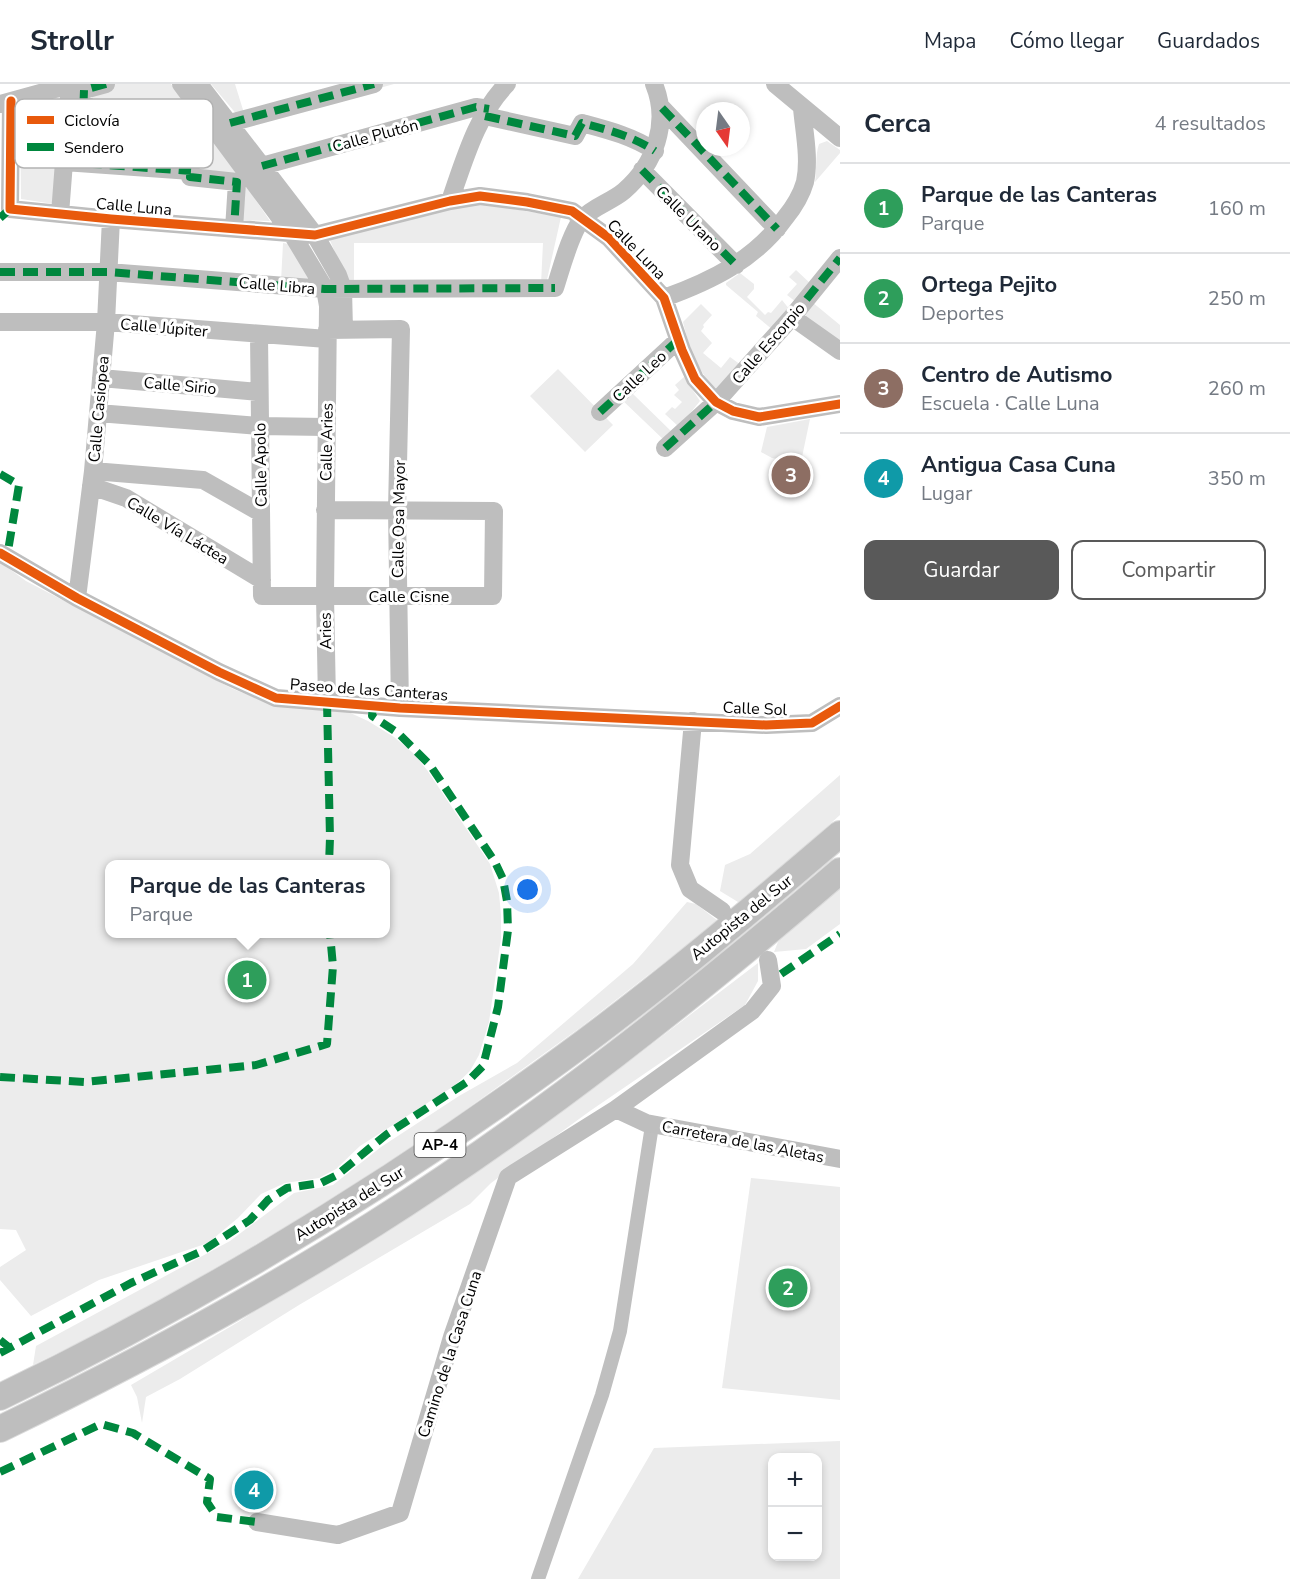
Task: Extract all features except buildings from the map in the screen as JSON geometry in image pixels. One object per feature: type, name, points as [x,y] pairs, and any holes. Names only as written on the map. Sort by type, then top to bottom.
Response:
[{"type":"highway","name":"Autopista del Sur","points":[[0,1397],[63,1367],[197,1296],[361,1198],[564,1057],[744,916],[840,834]]},
{"type":"highway","name":"Autopista del Sur","points":[[0,1429],[190,1333],[375,1223],[466,1163],[587,1076],[737,958],[840,871]]},
{"type":"street","points":[[20,99],[71,84],[73,99]]},
{"type":"street","points":[[81,99],[84,90],[106,84]]},
{"type":"street","points":[[181,84],[192,99]]},
{"type":"street","name":"Calle Aries","points":[[199,84],[211,99]]},
{"type":"street","points":[[230,123],[374,84]]},
{"type":"street","points":[[450,201],[471,143],[487,112],[507,84]]},
{"type":"street","points":[[654,84],[662,108],[777,229]]},
{"type":"street","points":[[775,84],[840,138]]},
{"type":"street","name":"Calle Aries","points":[[213,102],[315,235],[338,275],[328,306],[333,333],[326,427],[325,596]]},
{"type":"street","points":[[5,214],[6,103]]},
{"type":"street","name":"Calle Plutón","points":[[262,166],[476,107],[575,136],[582,123],[622,134],[655,151]]},
{"type":"street","points":[[583,218],[623,191],[642,170],[655,151],[662,108]]},
{"type":"street","points":[[664,298],[709,280],[736,266],[777,229],[795,204],[805,180],[802,108]]},
{"type":"street","points":[[213,127],[334,289]]},
{"type":"street","points":[[60,214],[64,168]]},
{"type":"street","points":[[149,168],[191,171]]},
{"type":"street","points":[[191,168],[190,177],[237,182],[234,229]]},
{"type":"street","name":"Calle Urano","points":[[642,170],[736,266]]},
{"type":"street","name":"Calle Luna","points":[[5,214],[60,214],[315,235],[450,201],[480,196],[572,211],[621,250],[664,298],[678,340],[695,379],[716,402],[733,411],[759,417],[840,404]]},
{"type":"street","name":"Calle Libra","points":[[0,272],[108,272],[334,289],[555,288],[577,228],[583,218]]},
{"type":"street","name":"Calle Casiopea","points":[[77,598],[98,413],[111,219]]},
{"type":"street","name":"Calle Escorpio","points":[[665,447],[716,402],[840,259]]},
{"type":"street","points":[[792,317],[840,351]]},
{"type":"street","name":"Calle Júpiter","points":[[0,322],[105,322],[259,335],[401,329]]},
{"type":"street","name":"Calle Osa Mayor","points":[[400,708],[397,510],[401,329]]},
{"type":"street","name":"Calle Apolo","points":[[259,335],[262,588]]},
{"type":"street","name":"Calle Leo","points":[[600,412],[678,340]]},
{"type":"street","name":"Calle Sirio","points":[[101,378],[259,392]]},
{"type":"street","points":[[98,413],[260,426],[326,427]]},
{"type":"street","points":[[92,478],[203,480],[261,513]]},
{"type":"street","name":"Calle Vía Láctea","points":[[92,478],[262,588]]},
{"type":"street","points":[[325,510],[397,510]]},
{"type":"street","name":"Calle Cisne","points":[[262,588],[325,596],[493,596],[494,511],[397,510]]},
{"type":"street","name":"Paseo de las Canteras","points":[[0,553],[39,578],[77,598],[276,698],[400,708],[664,720]]},
{"type":"street","name":"Aries","points":[[325,596],[327,702]]},
{"type":"street","name":"Calle Sol","points":[[664,720],[795,725],[812,723],[840,706]]},
{"type":"street","points":[[693,720],[680,865],[690,889],[722,911]]},
{"type":"street","name":"Camino de la Casa Cuna","points":[[257,1522],[338,1535],[399,1513],[452,1337],[508,1177],[616,1109],[752,1011],[772,986],[768,960]]},
{"type":"street","name":"Carretera de las Aletas","points":[[616,1109],[646,1123],[840,1159]]},
{"type":"shaded area","points":[[99,84],[171,84],[184,99],[91,99]]},
{"type":"shaded area","points":[[211,84],[235,84],[244,113],[357,84],[394,84],[249,125],[238,116]]},
{"type":"shaded area","points":[[62,95],[62,99],[45,99]]},
{"type":"shaded area","points":[[213,138],[270,221],[235,220],[236,182],[190,177],[190,168],[213,168]]},
{"type":"shaded area","points":[[827,141],[840,150],[840,153],[815,182],[819,144]]},
{"type":"shaded area","points":[[21,168],[57,168],[54,204],[21,199]]},
{"type":"shaded area","points":[[484,204],[561,217],[546,284],[541,284],[543,243],[354,243],[354,283],[348,283],[329,238],[448,209]]},
{"type":"shaded area","points":[[283,243],[289,244],[319,286],[281,282]]},
{"type":"shaded area","points":[[796,270],[811,284],[796,302],[787,295],[797,284],[789,277]]},
{"type":"shaded area","points":[[740,273],[754,284],[754,289],[747,297],[765,315],[768,312],[771,313],[782,300],[790,310],[773,330],[756,316],[758,312],[726,285]]},
{"type":"shaded area","points":[[812,302],[840,325],[840,345],[801,316]]},
{"type":"shaded area","points":[[701,304],[712,315],[701,331],[712,343],[703,353],[721,368],[730,357],[741,365],[717,389],[704,376],[699,367],[683,322]]},
{"type":"shaded area","points":[[558,369],[613,425],[585,452],[530,396]]},
{"type":"shaded area","points":[[684,377],[700,401],[679,427],[665,414],[682,402],[674,395],[679,390],[675,385]]},
{"type":"shaded area","points":[[632,393],[673,433],[666,442],[620,398]]},
{"type":"shaded area","points":[[810,419],[802,457],[789,455],[788,461],[772,458],[761,452],[767,427]]},
{"type":"shaded area","points":[[0,562],[26,581],[233,689],[269,703],[344,710],[394,737],[413,753],[427,770],[490,864],[499,893],[501,915],[501,938],[489,1022],[479,1055],[470,1071],[454,1086],[360,1146],[336,1169],[319,1178],[285,1183],[261,1194],[238,1218],[208,1243],[99,1280],[31,1316],[0,1280],[0,1267],[26,1250],[16,1230],[0,1229]]},
{"type":"shaded area","points":[[840,775],[840,815],[746,899],[738,902],[720,891],[725,865],[750,854]]},
{"type":"shaded area","points":[[840,887],[840,924],[806,949],[774,952],[778,942]]},
{"type":"shaded area","points":[[687,902],[696,904],[718,921],[581,1027],[382,1170],[133,1316],[33,1365],[36,1346],[230,1241],[294,1193],[333,1185],[381,1147],[459,1096],[517,1063],[633,964]]},
{"type":"shaded area","points":[[758,963],[758,981],[745,1005],[590,1111],[491,1183],[470,1204],[299,1305],[180,1379],[146,1397],[142,1423],[137,1397],[131,1385],[240,1321],[534,1130],[623,1066]]},
{"type":"shaded area","points":[[751,1178],[840,1187],[840,1400],[722,1388]]},
{"type":"shaded area","points":[[840,1441],[840,1579],[578,1579],[654,1448]]},
{"type":"waterway","points":[[538,1579],[602,1395],[620,1331],[651,1132]]},
{"type":"marked path","points":[[84,99],[84,90],[106,84]]},
{"type":"marked path","points":[[230,123],[374,84]]},
{"type":"marked path","points":[[262,166],[476,107],[489,109]]},
{"type":"marked path","points":[[662,108],[777,229]]},
{"type":"marked path","points":[[485,116],[575,136],[582,123],[629,137],[655,151]]},
{"type":"marked path","points":[[149,168],[191,171]]},
{"type":"marked path","points":[[191,168],[190,177],[237,182],[234,229]]},
{"type":"marked path","points":[[642,170],[736,265]]},
{"type":"marked path","points":[[0,218],[10,209]]},
{"type":"marked path","points":[[792,317],[840,258]]},
{"type":"marked path","points":[[0,272],[108,272],[325,289],[555,288]]},
{"type":"marked path","points":[[600,412],[678,340]]},
{"type":"marked path","points":[[665,448],[716,402]]},
{"type":"marked path","points":[[0,474],[19,485],[7,557]]},
{"type":"marked path","points":[[327,702],[329,860]]},
{"type":"marked path","points":[[0,1353],[131,1283],[202,1251],[250,1220],[268,1200],[287,1188],[321,1183],[337,1175],[387,1134],[467,1082],[483,1066],[498,1007],[508,930],[507,901],[503,879],[495,862],[430,765],[398,733],[372,716],[373,706]]},
{"type":"marked path","points":[[781,974],[840,934]]},
{"type":"marked path","points":[[0,1077],[85,1082],[256,1065],[327,1044],[333,966],[330,938]]},
{"type":"marked path","points":[[0,1340],[10,1348]]},
{"type":"marked path","points":[[0,1472],[101,1424],[133,1433],[210,1479],[207,1502],[217,1517],[257,1522]]},
{"type":"cycle path","points":[[11,101],[10,209],[315,235],[450,201],[480,196],[572,211],[609,238],[664,298],[695,379],[716,402],[733,411],[759,417],[840,404]]},
{"type":"cycle path","points":[[0,553],[77,598],[219,672],[276,698],[400,708],[766,725],[812,723],[840,706]]},
{"type":"place","name":"Centro de Autismo","points":[[791,475]]},
{"type":"place","name":"Parque de las Canteras","points":[[247,980]]},
{"type":"place","name":"Ortega Pejito","points":[[788,1288]]},
{"type":"place","name":"Antigua Casa Cuna","points":[[254,1490]]}]
